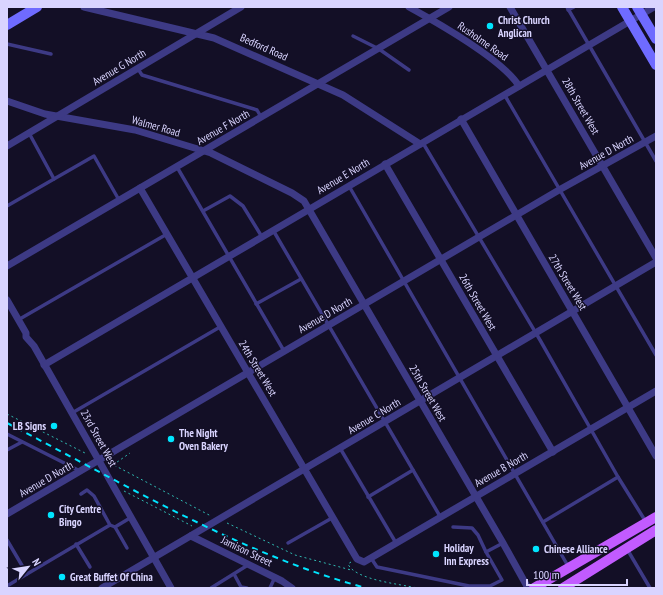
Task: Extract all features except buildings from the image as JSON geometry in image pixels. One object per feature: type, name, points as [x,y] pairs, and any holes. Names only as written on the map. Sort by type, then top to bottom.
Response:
[{"type":"main road","points":[[534,588],[652,520]]},
{"type":"main road","points":[[566,587],[656,530]]},
{"type":"main road","points":[[566,587],[592,564],[589,556]]},
{"type":"street","points":[[7,25],[37,7]]},
{"type":"street","name":"Bedford Road","points":[[84,7],[214,38],[319,83],[350,99],[421,143]]},
{"type":"street","name":"Avenue G North","points":[[7,146],[241,7]]},
{"type":"street","name":"Rusholme Road","points":[[409,7],[474,47],[512,75],[519,86]]},
{"type":"street","name":"Avenue F North","points":[[7,266],[449,7]]},
{"type":"street","name":"28th Street West","points":[[510,7],[656,258]]},
{"type":"street","points":[[622,7],[656,65]]},
{"type":"street","name":"Avenue E North","points":[[44,365],[630,21],[639,11],[654,7]]},
{"type":"street","points":[[639,11],[656,39]]},
{"type":"street","name":"Walmer Road","points":[[7,101],[57,116],[135,130],[217,155],[292,193],[304,201],[309,209]]},
{"type":"street","name":"27th Street West","points":[[461,119],[656,456]]},
{"type":"street","name":"Avenue D North","points":[[7,514],[480,238],[559,190],[656,136]]},
{"type":"street","name":"26th Street West","points":[[385,164],[553,452]]},
{"type":"street","name":"24th Street West","points":[[140,188],[357,559]]},
{"type":"street","name":"25th Street West","points":[[309,209],[528,588]]},
{"type":"street","name":"Avenue C North","points":[[102,588],[656,262]]},
{"type":"street","name":"23rd Street West","points":[[7,300],[26,333],[29,343],[34,346],[100,460],[130,518],[171,588]]},
{"type":"street","name":"Avenue B North","points":[[357,559],[364,562],[656,391]]},
{"type":"street","name":"Jamison Street","points":[[191,536],[275,577],[292,588]]},
{"type":"lane","points":[[574,7],[568,9],[656,161]]},
{"type":"lane","points":[[353,36],[378,49],[409,70]]},
{"type":"lane","points":[[7,44],[51,54]]},
{"type":"lane","points":[[138,68],[142,75],[256,110],[261,117]]},
{"type":"lane","points":[[504,94],[656,355]]},
{"type":"lane","points":[[29,133],[54,179]]},
{"type":"lane","points":[[421,143],[480,238],[592,429],[618,477],[652,520]]},
{"type":"lane","points":[[7,206],[94,156],[119,200]]},
{"type":"lane","points":[[177,167],[284,352]]},
{"type":"lane","points":[[349,186],[458,378],[569,567]]},
{"type":"lane","points":[[203,212],[230,196],[243,206],[262,237]]},
{"type":"lane","points":[[273,230],[441,518]]},
{"type":"lane","points":[[18,320],[166,234]]},
{"type":"lane","points":[[256,304],[301,279]]},
{"type":"lane","points":[[72,413],[220,327]]},
{"type":"lane","points":[[7,434],[80,472]]},
{"type":"lane","points":[[7,450],[22,442]]},
{"type":"lane","points":[[340,448],[396,543]]},
{"type":"lane","points":[[368,497],[413,470]]},
{"type":"lane","points":[[543,522],[618,477]]},
{"type":"lane","points":[[81,494],[87,490],[94,496],[110,525],[115,527],[127,548]]},
{"type":"lane","points":[[288,543],[333,517]]},
{"type":"lane","points":[[115,527],[130,518]]},
{"type":"lane","points":[[7,586],[110,525]]},
{"type":"lane","points":[[371,558],[377,567],[469,586],[490,586],[502,580],[478,535],[472,528],[453,528]]},
{"type":"lane","points":[[7,540],[27,574]]},
{"type":"lane","points":[[486,552],[503,543]]},
{"type":"lane","points":[[76,544],[90,567]]},
{"type":"lane","points":[[626,548],[650,588]]},
{"type":"lane","points":[[211,588],[248,565]]},
{"type":"lane","points":[[234,574],[242,587],[247,588]]},
{"type":"lane","points":[[270,588],[275,577]]},
{"type":"path","points":[[7,414],[86,455],[94,450]]},
{"type":"path","points":[[113,465],[116,461],[130,453]]},
{"type":"path","points":[[115,489],[121,490],[200,530]]},
{"type":"path","points":[[357,559],[348,564],[351,570],[361,576],[417,588]]},
{"type":"railway","points":[[7,423],[138,493],[228,537],[319,574],[366,588]]},
{"type":"place","name":"Christ Church Anglican","points":[[490,26]]},
{"type":"place","name":"LB Signs","points":[[54,426]]},
{"type":"place","name":"The Night Oven Bakery","points":[[171,439]]},
{"type":"place","name":"City Centre Bingo","points":[[51,515]]},
{"type":"place","name":"Chinese Alliance","points":[[536,549]]},
{"type":"place","name":"Holiday Inn Express","points":[[436,554]]},
{"type":"place","name":"Great Buffet Of China","points":[[62,577]]}]
